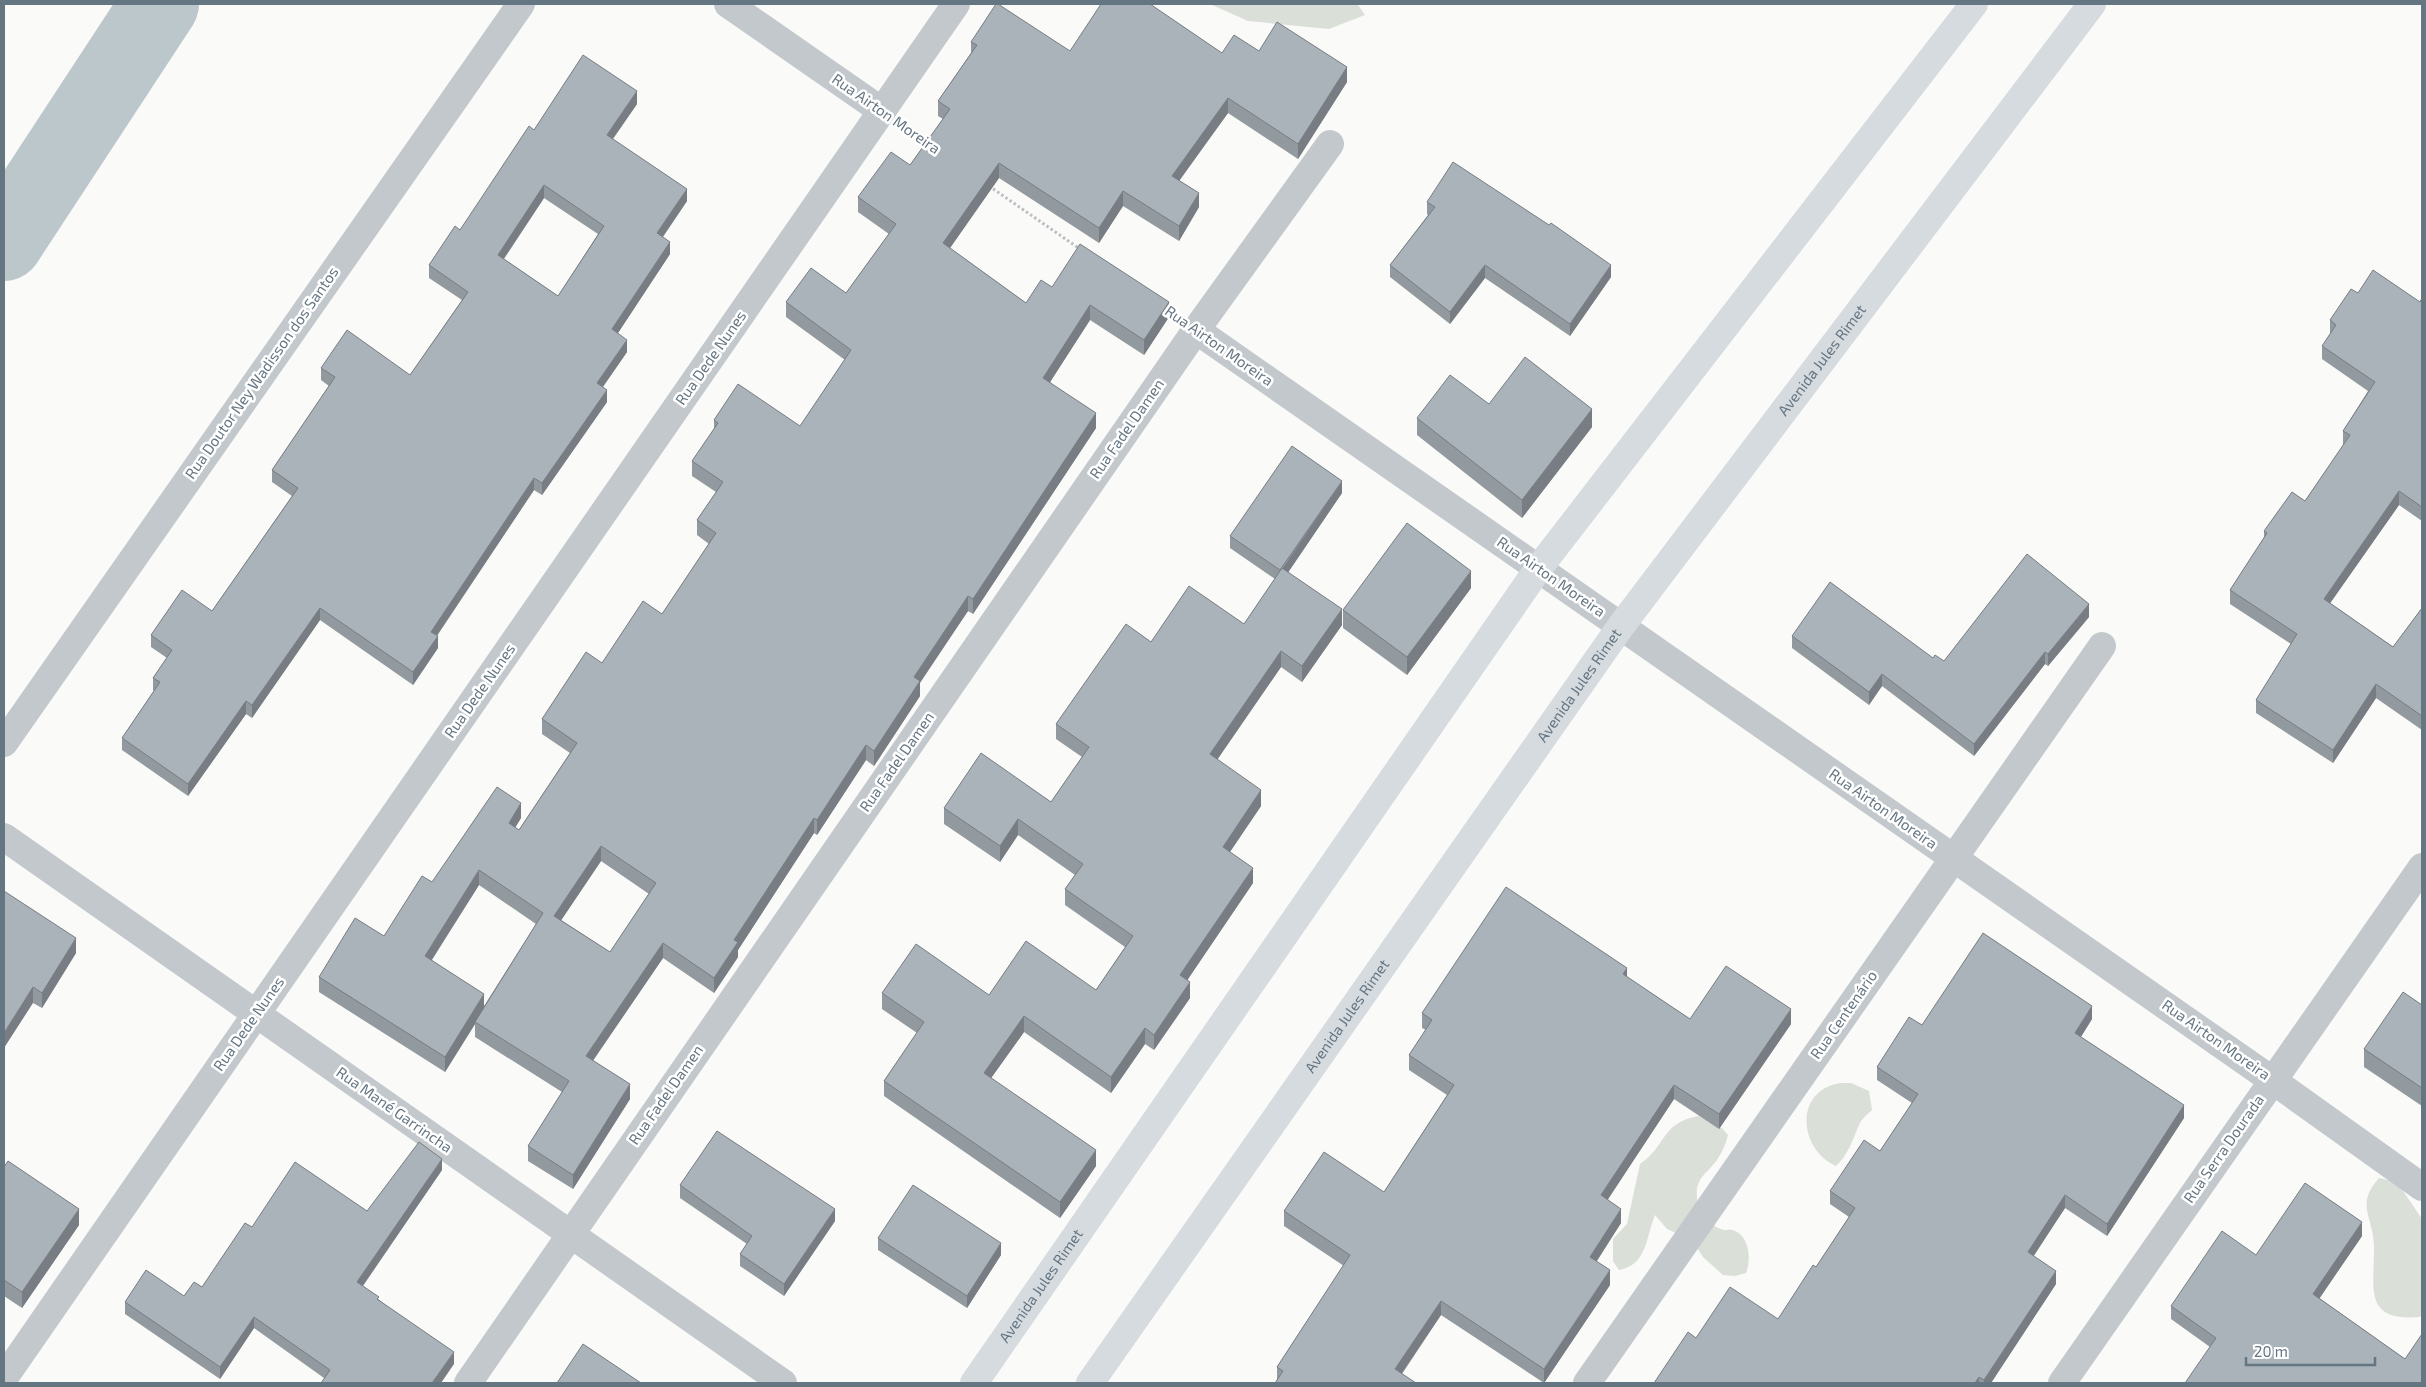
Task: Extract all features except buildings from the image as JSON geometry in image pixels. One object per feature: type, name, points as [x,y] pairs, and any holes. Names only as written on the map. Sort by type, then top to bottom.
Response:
[{"type":"main road","name":"Avenida Jules Rimet","points":[[974,1383],[1538,569],[1974,4]]},
{"type":"main road","name":"Avenida Jules Rimet","points":[[1090,1383],[1621,626],[2092,4]]},
{"type":"street","name":"Rua Doutor Ney Wadisson dos Santos","points":[[4,743],[521,4]]},
{"type":"street","name":"Rua Airton Moreira","points":[[728,4],[882,111]]},
{"type":"street","name":"Rua Dede Nunes","points":[[4,1378],[956,4]]},
{"type":"street","name":"Rua Fadel Damen","points":[[468,1383],[1196,330],[1330,144]]},
{"type":"street","name":"Rua Airton Moreira","points":[[1196,330],[2272,1080],[2422,1187]]},
{"type":"street","name":"Rua Centenário","points":[[1587,1383],[2102,646]]},
{"type":"street","name":"Rua Mané Garrincha","points":[[4,837],[783,1383]]},
{"type":"street","name":"Rua Serra Dourada","points":[[2062,1383],[2422,867]]},
{"type":"path","name":"Rua Airton Moreira","points":[[882,111],[930,145]]},
{"type":"path","points":[[986,184],[1083,251]]},
{"type":"shaded area","points":[[1210,4],[1349,4],[1358,5],[1365,15],[1329,29],[1248,21]]},
{"type":"shaded area","points":[[1840,1083],[1851,1083],[1869,1091],[1872,1110],[1861,1121],[1847,1152],[1836,1166],[1824,1158],[1814,1147],[1809,1135],[1807,1122],[1808,1109],[1814,1097],[1825,1088]]},
{"type":"shaded area","points":[[1699,1116],[1722,1128],[1728,1135],[1724,1148],[1717,1160],[1698,1184],[1698,1202],[1703,1214],[1711,1224],[1724,1230],[1734,1230],[1744,1238],[1749,1256],[1746,1273],[1735,1276],[1723,1275],[1703,1257],[1692,1240],[1667,1229],[1655,1215],[1640,1256],[1628,1267],[1619,1270],[1613,1261],[1613,1239],[1627,1224],[1640,1164],[1655,1150],[1670,1129],[1687,1119]]},
{"type":"shaded area","points":[[2379,1178],[2397,1182],[2422,1219],[2422,1315],[2420,1317],[2401,1317],[2388,1314],[2380,1307],[2375,1298],[2373,1287],[2374,1245],[2367,1203],[2372,1187]]},
{"type":"waterway","points":[[4,242],[160,4]]}]
